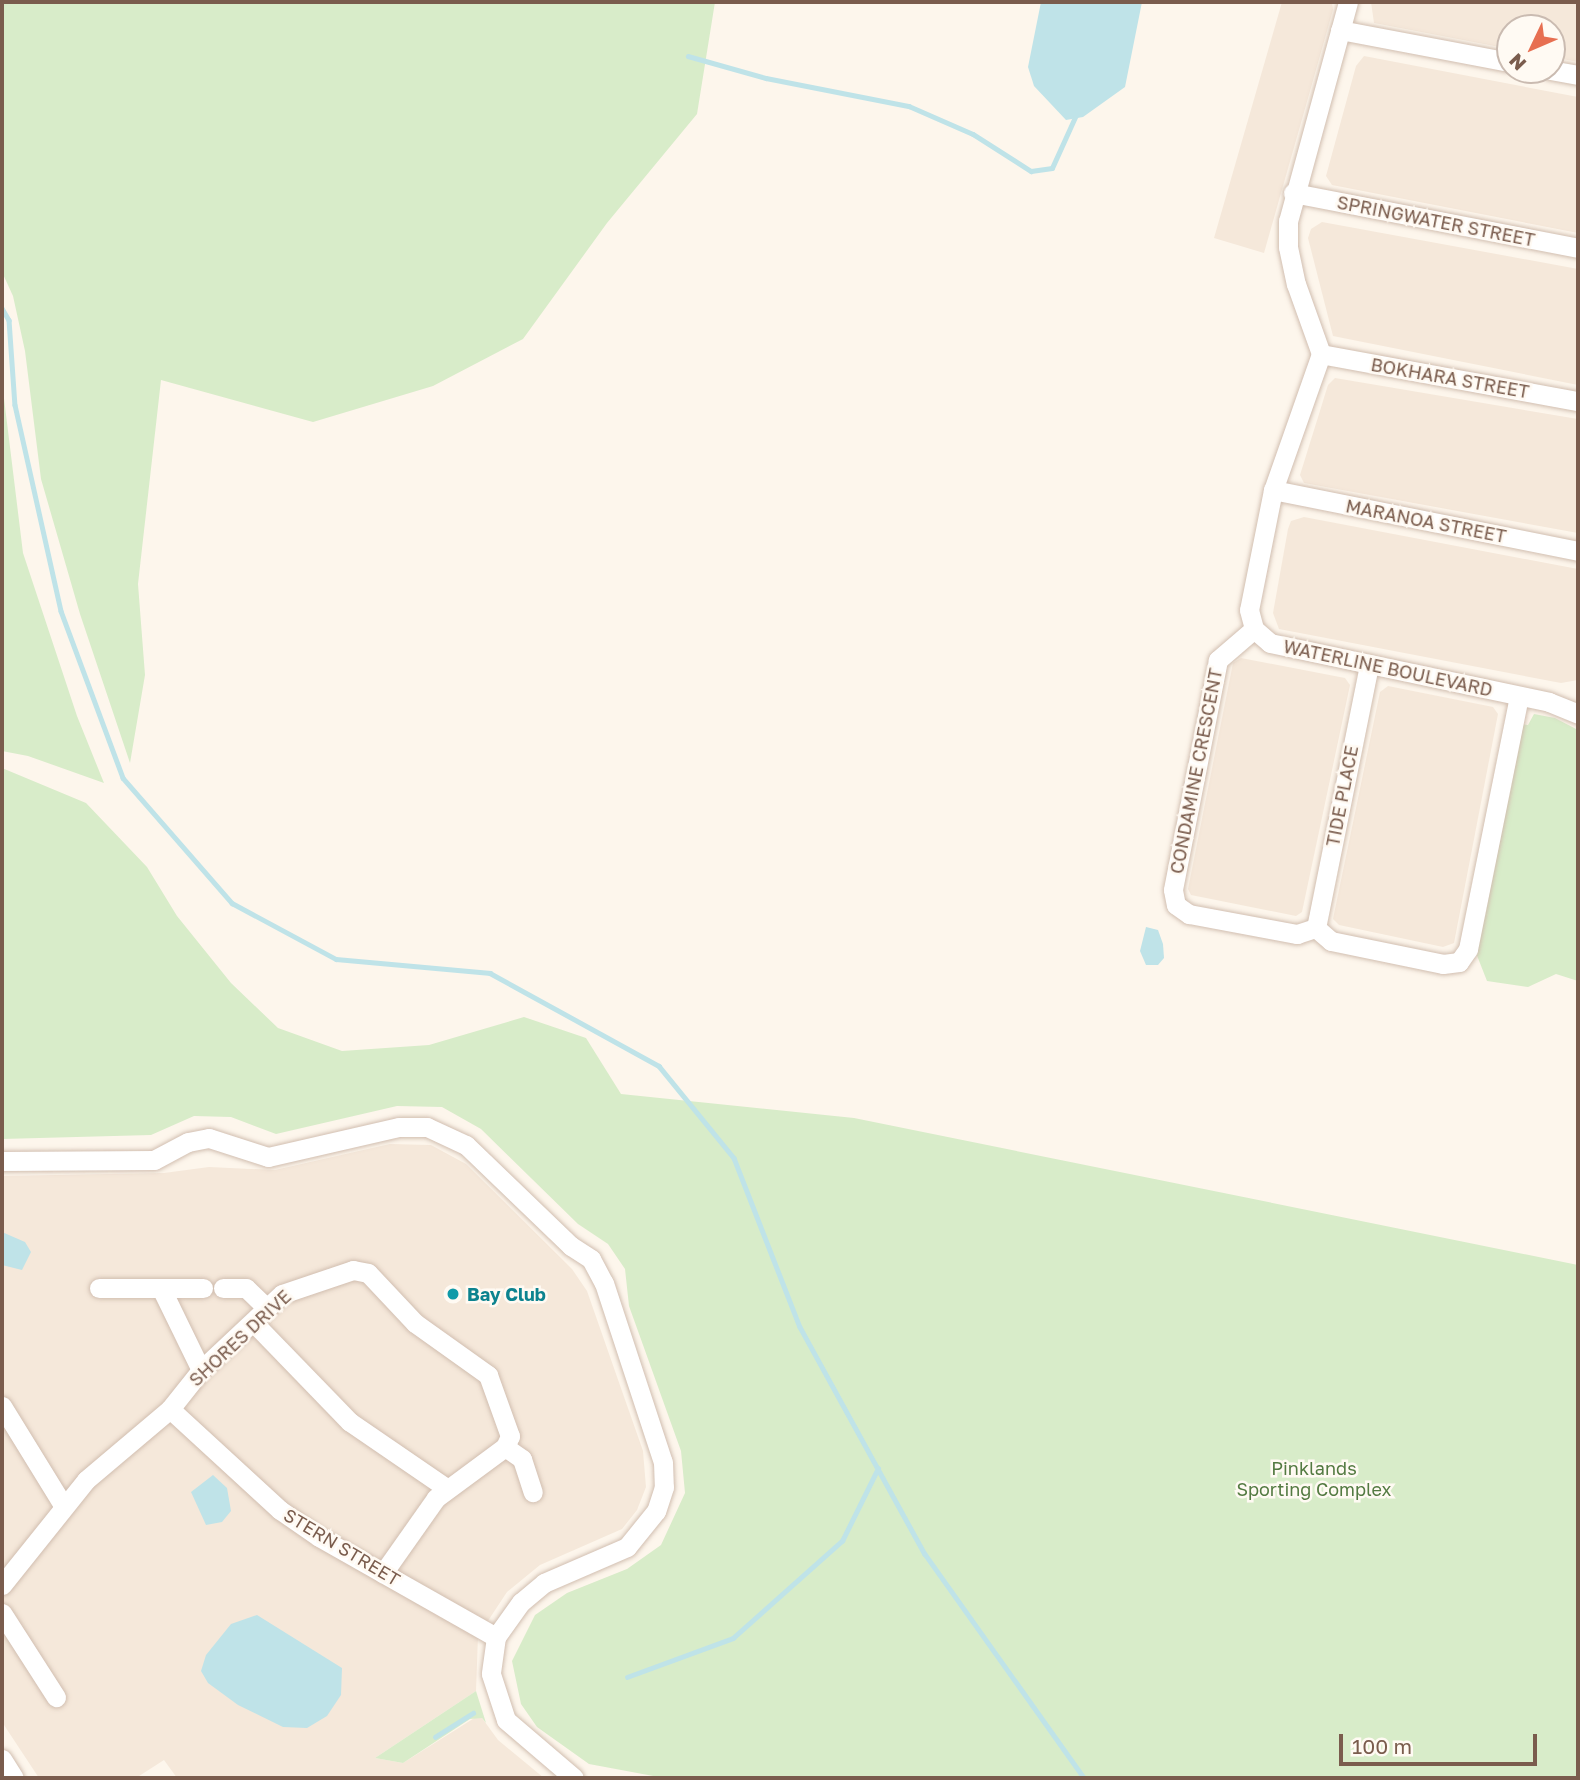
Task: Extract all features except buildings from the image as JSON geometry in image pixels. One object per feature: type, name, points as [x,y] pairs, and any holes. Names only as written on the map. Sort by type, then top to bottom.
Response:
[{"type":"street","points":[[1254,629],[1249,610],[1273,490],[1321,354],[1288,247],[1293,193],[1348,2]]},
{"type":"street","points":[[1340,30],[1496,59]]},
{"type":"street","name":"SPRINGWATER STREET","points":[[1293,193],[1578,248]]},
{"type":"street","name":"BOKHARA STREET","points":[[1321,354],[1578,401]]},
{"type":"street","name":"MARANOA STREET","points":[[1273,490],[1578,551]]},
{"type":"street","name":"WATERLINE BOULEVARD","points":[[1254,629],[1270,643],[1549,702],[1578,714]]},
{"type":"street","name":"CONDAMINE CRESCENT","points":[[1254,629],[1218,660],[1173,890],[1176,905],[1189,914],[1297,934],[1316,928]]},
{"type":"street","name":"TIDE PLACE","points":[[1316,928],[1369,664]]},
{"type":"street","points":[[1316,928],[1331,941],[1443,964],[1464,958],[1519,696]]},
{"type":"street","name":"WATERLINE BOULEVARD","points":[[1549,702],[1578,698]]},
{"type":"street","points":[[2,1161],[154,1160],[188,1142],[209,1138],[268,1157],[399,1127],[427,1127],[466,1145],[571,1246],[591,1259],[604,1283],[663,1462],[664,1487],[656,1511],[627,1547],[538,1587],[507,1618],[496,1637],[492,1688],[499,1708],[517,1732],[574,1778]]},
{"type":"street","name":"SHORES DRIVE","points":[[2,1585],[63,1505],[100,1465],[170,1409],[201,1370],[267,1308],[300,1284],[353,1270],[368,1273],[415,1323],[488,1375],[510,1436],[505,1447]]},
{"type":"street","points":[[99,1288],[203,1288]]},
{"type":"street","points":[[161,1288],[201,1370]]},
{"type":"street","points":[[223,1288],[246,1288],[267,1308]]},
{"type":"street","points":[[253,1322],[350,1422],[446,1488]]},
{"type":"street","points":[[2,1406],[63,1505]]},
{"type":"street","name":"STERN STREET","points":[[170,1409],[280,1510],[383,1573],[496,1637]]},
{"type":"street","points":[[383,1573],[446,1488],[505,1447],[522,1460],[533,1492]]},
{"type":"street","points":[[2,1613],[56,1697]]},
{"type":"street","points":[[2,1759],[14,1778]]},
{"type":"shaded area","points":[[1282,2],[1332,2],[1333,10],[1264,253],[1214,238]]},
{"type":"shaded area","points":[[1371,2],[1578,2],[1578,62],[1566,60],[1566,14],[1496,14],[1496,46],[1374,23]]},
{"type":"shaded area","points":[[1364,56],[1496,81],[1496,84],[1510,84],[1578,97],[1578,233],[1332,185],[1326,176],[1356,66]]},
{"type":"shaded area","points":[[1322,222],[1578,269],[1578,385],[1333,336],[1308,238],[1311,229]]},
{"type":"shaded area","points":[[1335,378],[1578,419],[1578,533],[1304,483],[1300,475],[1328,385]]},
{"type":"shaded area","points":[[1304,517],[1578,569],[1578,680],[1561,683],[1279,629],[1273,613],[1288,529],[1291,521]]},
{"type":"shaded area","points":[[1241,658],[1345,678],[1350,685],[1302,912],[1296,916],[1191,895],[1188,889],[1233,663]]},
{"type":"shaded area","points":[[1388,686],[1493,707],[1498,714],[1454,943],[1443,947],[1339,925],[1333,919],[1380,692]]},
{"type":"shaded area","points":[[390,1144],[431,1145],[466,1164],[572,1269],[587,1291],[643,1451],[646,1487],[637,1510],[622,1529],[540,1565],[507,1592],[478,1636],[476,1691],[375,1758],[403,1763],[476,1717],[482,1718],[498,1740],[544,1778],[177,1778],[164,1760],[136,1778],[39,1778],[2,1722],[2,1176],[164,1173],[209,1167],[275,1170]]},
{"type":"green space","points":[[2,2],[715,2],[697,114],[607,223],[523,339],[433,386],[313,422],[161,380],[138,584],[145,675],[130,763],[80,614],[41,479],[25,351],[13,296],[2,272]]},
{"type":"green space","points":[[2,382],[23,553],[77,716],[104,783],[28,756],[2,751]]},
{"type":"green space","points":[[1534,714],[1555,718],[1578,730],[1578,981],[1556,974],[1528,987],[1487,981],[1476,953],[1521,724],[1528,725]]},
{"type":"green space","name":"Pinklands Sporting Complex","points":[[2,768],[86,803],[147,867],[177,916],[231,983],[278,1028],[342,1051],[429,1045],[524,1017],[586,1038],[621,1094],[854,1118],[1578,1265],[1578,1778],[664,1778],[589,1764],[537,1727],[521,1704],[512,1661],[535,1615],[567,1593],[627,1569],[661,1545],[685,1493],[681,1451],[629,1306],[625,1269],[608,1244],[578,1224],[481,1129],[442,1107],[397,1106],[276,1134],[231,1117],[194,1116],[151,1135],[2,1139]]},
{"type":"green space","points":[[476,1691],[486,1723],[482,1718],[470,1719],[403,1763],[375,1758]]},
{"type":"water","points":[[1041,2],[1142,2],[1125,87],[1083,117],[1066,120],[1034,86],[1028,67]]},
{"type":"water","points":[[1146,927],[1158,930],[1163,944],[1164,958],[1158,965],[1146,965],[1140,951]]},
{"type":"water","points":[[2,1232],[25,1242],[31,1252],[22,1270],[2,1265]]},
{"type":"water","points":[[213,1475],[227,1488],[231,1511],[222,1522],[206,1525],[191,1492]]},
{"type":"water","points":[[257,1615],[342,1668],[341,1695],[327,1716],[307,1728],[283,1727],[238,1705],[208,1683],[201,1671],[206,1655],[231,1624]]},
{"type":"waterway","points":[[688,56],[766,78],[909,106],[973,134],[1031,171],[1052,168],[1076,115]]},
{"type":"waterway","points":[[2,308],[9,320],[15,405],[61,611],[123,778],[232,903],[336,959],[490,973],[659,1066],[734,1158],[800,1327],[925,1554],[1084,1778]]},
{"type":"waterway","points":[[627,1677],[733,1638],[842,1541],[878,1468]]},
{"type":"waterway","points":[[435,1737],[473,1713]]},
{"type":"place","name":"Bay Club","points":[[453,1294]]}]
